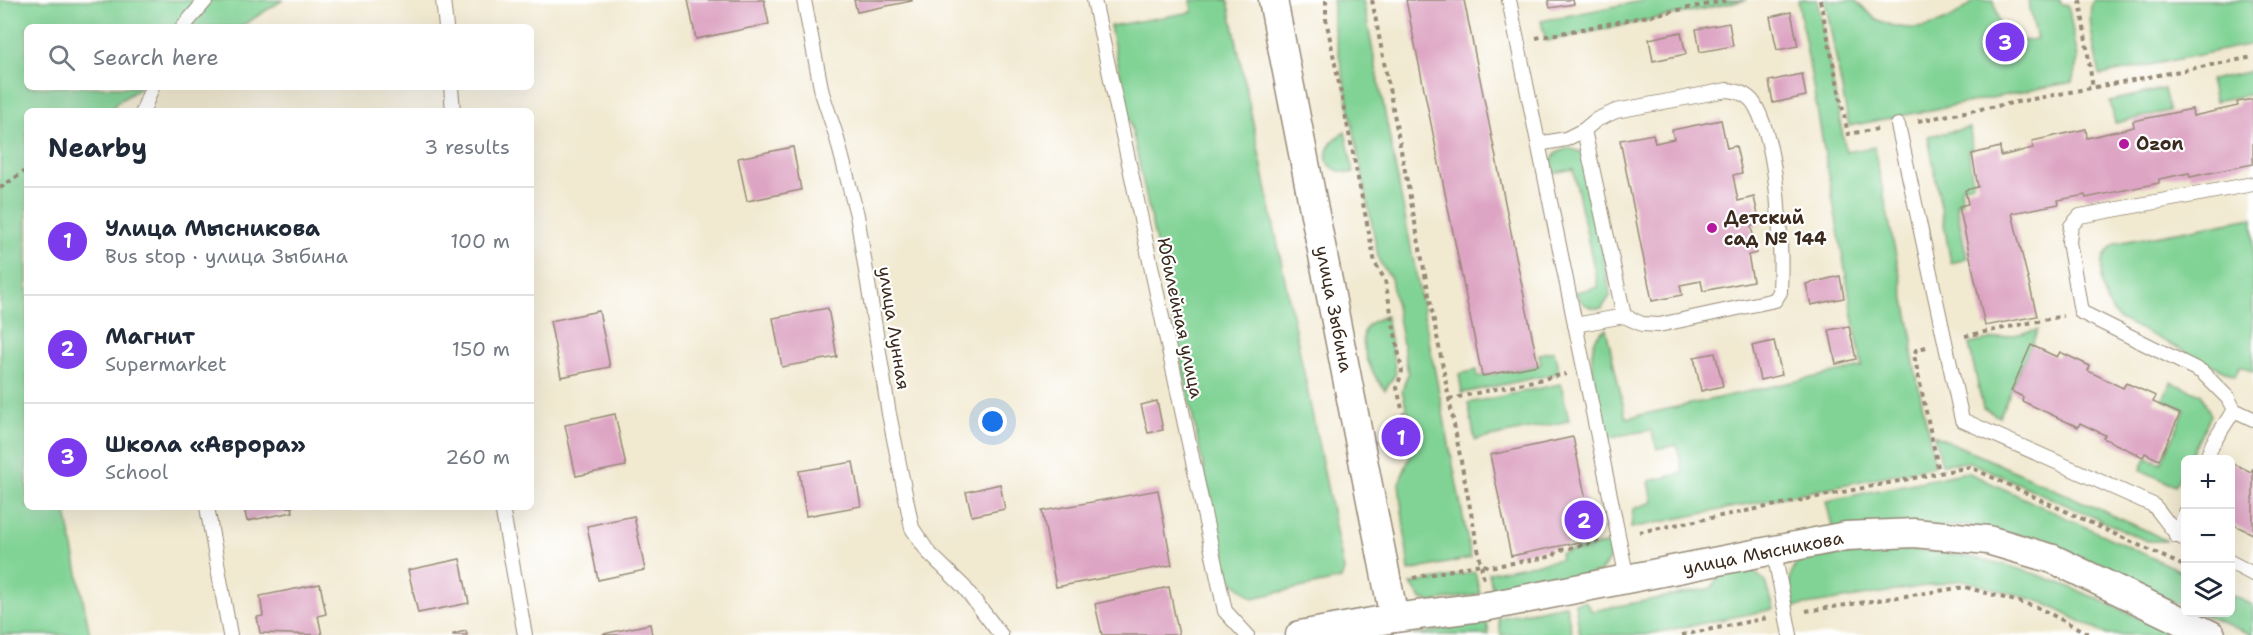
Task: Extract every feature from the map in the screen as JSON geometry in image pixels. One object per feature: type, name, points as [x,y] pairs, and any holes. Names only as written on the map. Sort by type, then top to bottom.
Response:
[{"type":"street","name":"улица Зыбина","points":[[1273,0],[1394,618]]},
{"type":"street","name":"улица Мысникова","points":[[1300,635],[1394,618],[1489,606],[1774,552],[1846,536],[1914,533],[1988,540],[2053,559],[2211,635]]},
{"type":"lane","points":[[186,24],[206,0]]},
{"type":"lane","points":[[443,0],[446,24]]},
{"type":"lane","name":"улица Лунная","points":[[804,0],[822,93],[836,135],[857,215],[889,414],[912,528],[928,552],[964,587],[1000,635]]},
{"type":"lane","name":"Юбилейная улица","points":[[1094,0],[1225,611],[1247,635]]},
{"type":"lane","points":[[1509,0],[1627,579]]},
{"type":"lane","points":[[144,108],[151,90]]},
{"type":"lane","points":[[451,90],[453,108]]},
{"type":"lane","points":[[1538,144],[1566,139],[1584,130],[1596,120],[1617,111],[1727,90],[1742,92],[1756,106],[1767,139],[1780,227],[1780,292],[1775,300],[1659,325],[1642,324],[1624,316],[1575,326]]},
{"type":"lane","points":[[1898,125],[1962,420],[2152,505],[2166,516],[2181,538]]},
{"type":"lane","points":[[1584,130],[1624,316]]},
{"type":"lane","points":[[2253,184],[2080,216],[2071,226],[2069,242],[2081,312],[2202,372],[2228,398],[2234,410],[2253,419]]},
{"type":"lane","points":[[2208,455],[2212,443],[2234,410]]},
{"type":"lane","points":[[208,510],[230,635]]},
{"type":"lane","points":[[503,510],[525,635]]},
{"type":"lane","points":[[1774,552],[1790,635]]},
{"type":"lane","points":[[2232,563],[2253,574]]},
{"type":"path","points":[[1326,0],[1326,19],[1375,263],[1385,280],[1402,372],[1397,388],[1404,417]]},
{"type":"path","points":[[1372,0],[1489,606]]},
{"type":"path","points":[[1518,42],[1729,0]]},
{"type":"path","points":[[1820,0],[1848,134],[2253,57]]},
{"type":"path","points":[[2080,0],[2092,89]]},
{"type":"path","points":[[0,188],[24,172]]},
{"type":"path","points":[[1939,472],[1914,355],[1916,350],[1945,340],[2081,312]]},
{"type":"path","points":[[1449,399],[1584,370]]},
{"type":"path","points":[[1387,583],[1480,564],[1489,567],[1554,556],[1557,551],[1619,536]]},
{"type":"path","points":[[1682,635],[1786,614],[1965,587],[2037,607],[2091,635]]},
{"type":"green space","points":[[0,0],[283,0],[245,24],[24,24],[24,90],[137,90],[116,103],[114,108],[24,108],[24,510],[66,510],[90,635],[0,635]]},
{"type":"green space","points":[[1191,0],[1228,0],[1344,570],[1341,579],[1253,598],[1236,584],[1225,569],[1110,26],[1192,12]]},
{"type":"green space","points":[[1333,0],[1363,0],[1471,558],[1409,571],[1399,483],[1416,442],[1402,391],[1408,373],[1391,278],[1379,261],[1333,24]]},
{"type":"green space","points":[[1646,0],[1747,0],[1546,41],[1541,21]]},
{"type":"green space","points":[[1798,0],[1817,0],[1846,152],[1874,147],[1913,340],[1912,354],[1935,466],[1631,528],[1633,509],[1653,502],[1649,481],[1683,473],[1677,445],[1657,449],[1651,430],[1611,437],[1606,431],[1596,391],[1592,360],[1593,346],[1597,336],[1606,329],[1626,418],[1862,367]]},
{"type":"green space","points":[[1825,0],[1853,0],[1878,20],[1904,28],[1917,28],[1942,22],[1965,9],[1975,0],[1994,0],[2003,44],[2037,39],[2028,0],[2060,0],[2061,4],[2068,5],[2078,59],[2072,82],[1849,126]]},
{"type":"green space","points":[[2094,0],[2253,0],[2253,44],[2100,75],[2090,15]]},
{"type":"green space","points":[[2253,71],[2253,94],[2215,101],[2210,80]]},
{"type":"green space","points":[[2164,89],[2169,111],[2115,123],[2110,101]]},
{"type":"green space","points":[[1970,128],[1972,149],[1968,150],[1973,184],[1961,187],[1962,202],[1956,204],[1967,259],[1951,263],[1928,136]]},
{"type":"green space","points":[[1345,132],[1354,173],[1334,169],[1327,158],[1330,145]]},
{"type":"green space","points":[[1568,148],[1581,152],[1586,160],[1610,296],[1602,308],[1586,305],[1576,292],[1598,287],[1573,169],[1553,173],[1552,160],[1556,153]]},
{"type":"green space","points":[[2253,218],[2253,372],[2240,366],[2235,376],[2119,319],[2107,302],[2101,268],[2109,249],[2117,243]]},
{"type":"green space","points":[[1386,316],[1396,373],[1385,390],[1372,370],[1363,343],[1366,328],[1375,320]]},
{"type":"green space","points":[[2038,330],[1999,417],[1983,408],[1969,344]]},
{"type":"green space","points":[[1554,351],[1559,373],[1462,393],[1459,374],[1477,370],[1477,377],[1538,365],[1541,364],[1539,354]]},
{"type":"green space","points":[[2171,382],[2201,394],[2211,415],[2191,455],[2181,455],[2181,474],[2175,486],[2141,470],[2146,458],[2161,463],[2185,410],[2163,399]]},
{"type":"green space","points":[[1561,384],[1569,421],[1475,440],[1468,403]]},
{"type":"green space","points":[[1934,435],[2167,541],[2147,541],[1970,462],[1942,464]]},
{"type":"green space","points":[[1967,472],[2181,571],[2181,605],[2027,536],[1967,526],[1833,530],[1826,501]]},
{"type":"green space","points":[[1610,543],[1609,560],[1600,572],[1493,593],[1489,573],[1561,559],[1560,553]]},
{"type":"green space","points":[[1903,550],[1977,558],[2044,577],[2175,635],[2107,635],[2042,602],[1963,580],[1794,607],[1791,574],[1804,558]]},
{"type":"green space","points":[[1751,569],[1766,582],[1774,609],[1644,635],[1580,635],[1575,603],[1585,601],[1592,611],[1712,588],[1718,578],[1723,575]]},
{"type":"green space","points":[[1475,572],[1480,594],[1432,602],[1421,599],[1411,584]]},
{"type":"green space","points":[[2235,597],[2253,605],[2253,635],[2209,617],[2235,617]]},
{"type":"green space","points":[[1566,605],[1572,635],[1501,635],[1498,618]]},
{"type":"green space","points":[[1487,621],[1489,635],[1412,635]]},
{"type":"building","points":[[688,0],[764,0],[769,24],[696,39]]},
{"type":"building","points":[[854,0],[912,0],[912,1],[857,12]]},
{"type":"building","points":[[1406,0],[1464,0],[1538,365],[1482,376]]},
{"type":"building","points":[[1548,0],[1573,0],[1574,4],[1550,8]]},
{"type":"building","points":[[1791,12],[1798,46],[1777,50],[1770,17]]},
{"type":"building","points":[[1729,23],[1733,46],[1700,52],[1696,29]]},
{"type":"building","points":[[1681,32],[1686,54],[1653,61],[1649,39]]},
{"type":"building","points":[[1802,74],[1806,96],[1773,103],[1769,81]]},
{"type":"building","points":[[2253,99],[2253,164],[2190,177],[2189,173],[2159,179],[2159,183],[2086,198],[2085,195],[2058,200],[2059,204],[2012,213],[2037,316],[1985,326],[1959,206],[1968,204],[1965,190],[1978,187],[1972,154],[2000,147],[2001,156],[2033,148],[2032,141],[2086,129],[2087,138],[2134,127],[2133,121],[2192,109],[2193,116],[2238,106],[2237,102]]},
{"type":"building","points":[[1721,120],[1727,148],[1736,146],[1742,173],[1733,175],[1738,201],[1754,197],[1760,224],[1751,226],[1757,253],[1748,255],[1753,281],[1703,291],[1701,281],[1680,285],[1682,295],[1652,301],[1620,140],[1653,134],[1655,143],[1674,139],[1672,130]]},
{"type":"building","points":[[793,147],[801,190],[747,201],[738,158]]},
{"type":"building","points":[[1840,276],[1844,298],[1811,305],[1806,284]]},
{"type":"building","points":[[828,308],[837,357],[782,367],[773,318]]},
{"type":"building","points":[[599,311],[610,367],[561,377],[550,321]]},
{"type":"building","points":[[1849,326],[1856,359],[1836,364],[1829,330]]},
{"type":"building","points":[[1774,341],[1782,375],[1760,380],[1752,346]]},
{"type":"building","points":[[2031,345],[2057,357],[2060,352],[2090,366],[2088,371],[2123,388],[2126,383],[2156,396],[2153,402],[2180,414],[2159,460],[2145,453],[2143,457],[2103,438],[2105,435],[2080,423],[2078,427],[2022,401],[2023,397],[2011,391]]},
{"type":"building","points":[[1715,353],[1723,386],[1701,391],[1694,357]]},
{"type":"building","points":[[1157,401],[1163,430],[1148,433],[1141,405]]},
{"type":"building","points":[[615,414],[626,466],[576,476],[565,425]]},
{"type":"building","points":[[1412,424],[1416,442],[1409,444],[1405,426]]},
{"type":"building","points":[[1573,437],[1594,539],[1511,556],[1490,455]]},
{"type":"building","points":[[853,462],[861,506],[806,516],[799,471]]},
{"type":"building","points":[[2235,464],[2251,472],[2253,468],[2253,534],[2235,525]]},
{"type":"building","points":[[1000,484],[1005,509],[972,516],[966,492]]},
{"type":"building","points":[[1158,490],[1172,565],[1056,587],[1042,511]]},
{"type":"building","points":[[245,510],[293,510],[293,512],[247,521]]},
{"type":"building","points":[[634,516],[645,570],[598,580],[587,526]]},
{"type":"building","points":[[460,559],[469,603],[418,613],[408,570]]},
{"type":"building","points":[[320,584],[326,614],[318,616],[322,635],[260,633],[257,617],[263,616],[260,596]]},
{"type":"building","points":[[1169,587],[1179,635],[1102,635],[1095,604]]},
{"type":"building","points":[[650,624],[652,635],[603,635],[603,634]]},
{"type":"building","points":[[466,631],[467,635],[453,635],[453,634]]},
{"type":"place","name":"Школа «Аврора»","points":[[2005,42]]},
{"type":"place","name":"Ozon","points":[[2124,144]]},
{"type":"place","name":"Детский сад № 144","points":[[1712,228]]},
{"type":"place","name":"Улица Мысникова","points":[[1401,437]]},
{"type":"place","name":"Магнит","points":[[1584,520]]}]
